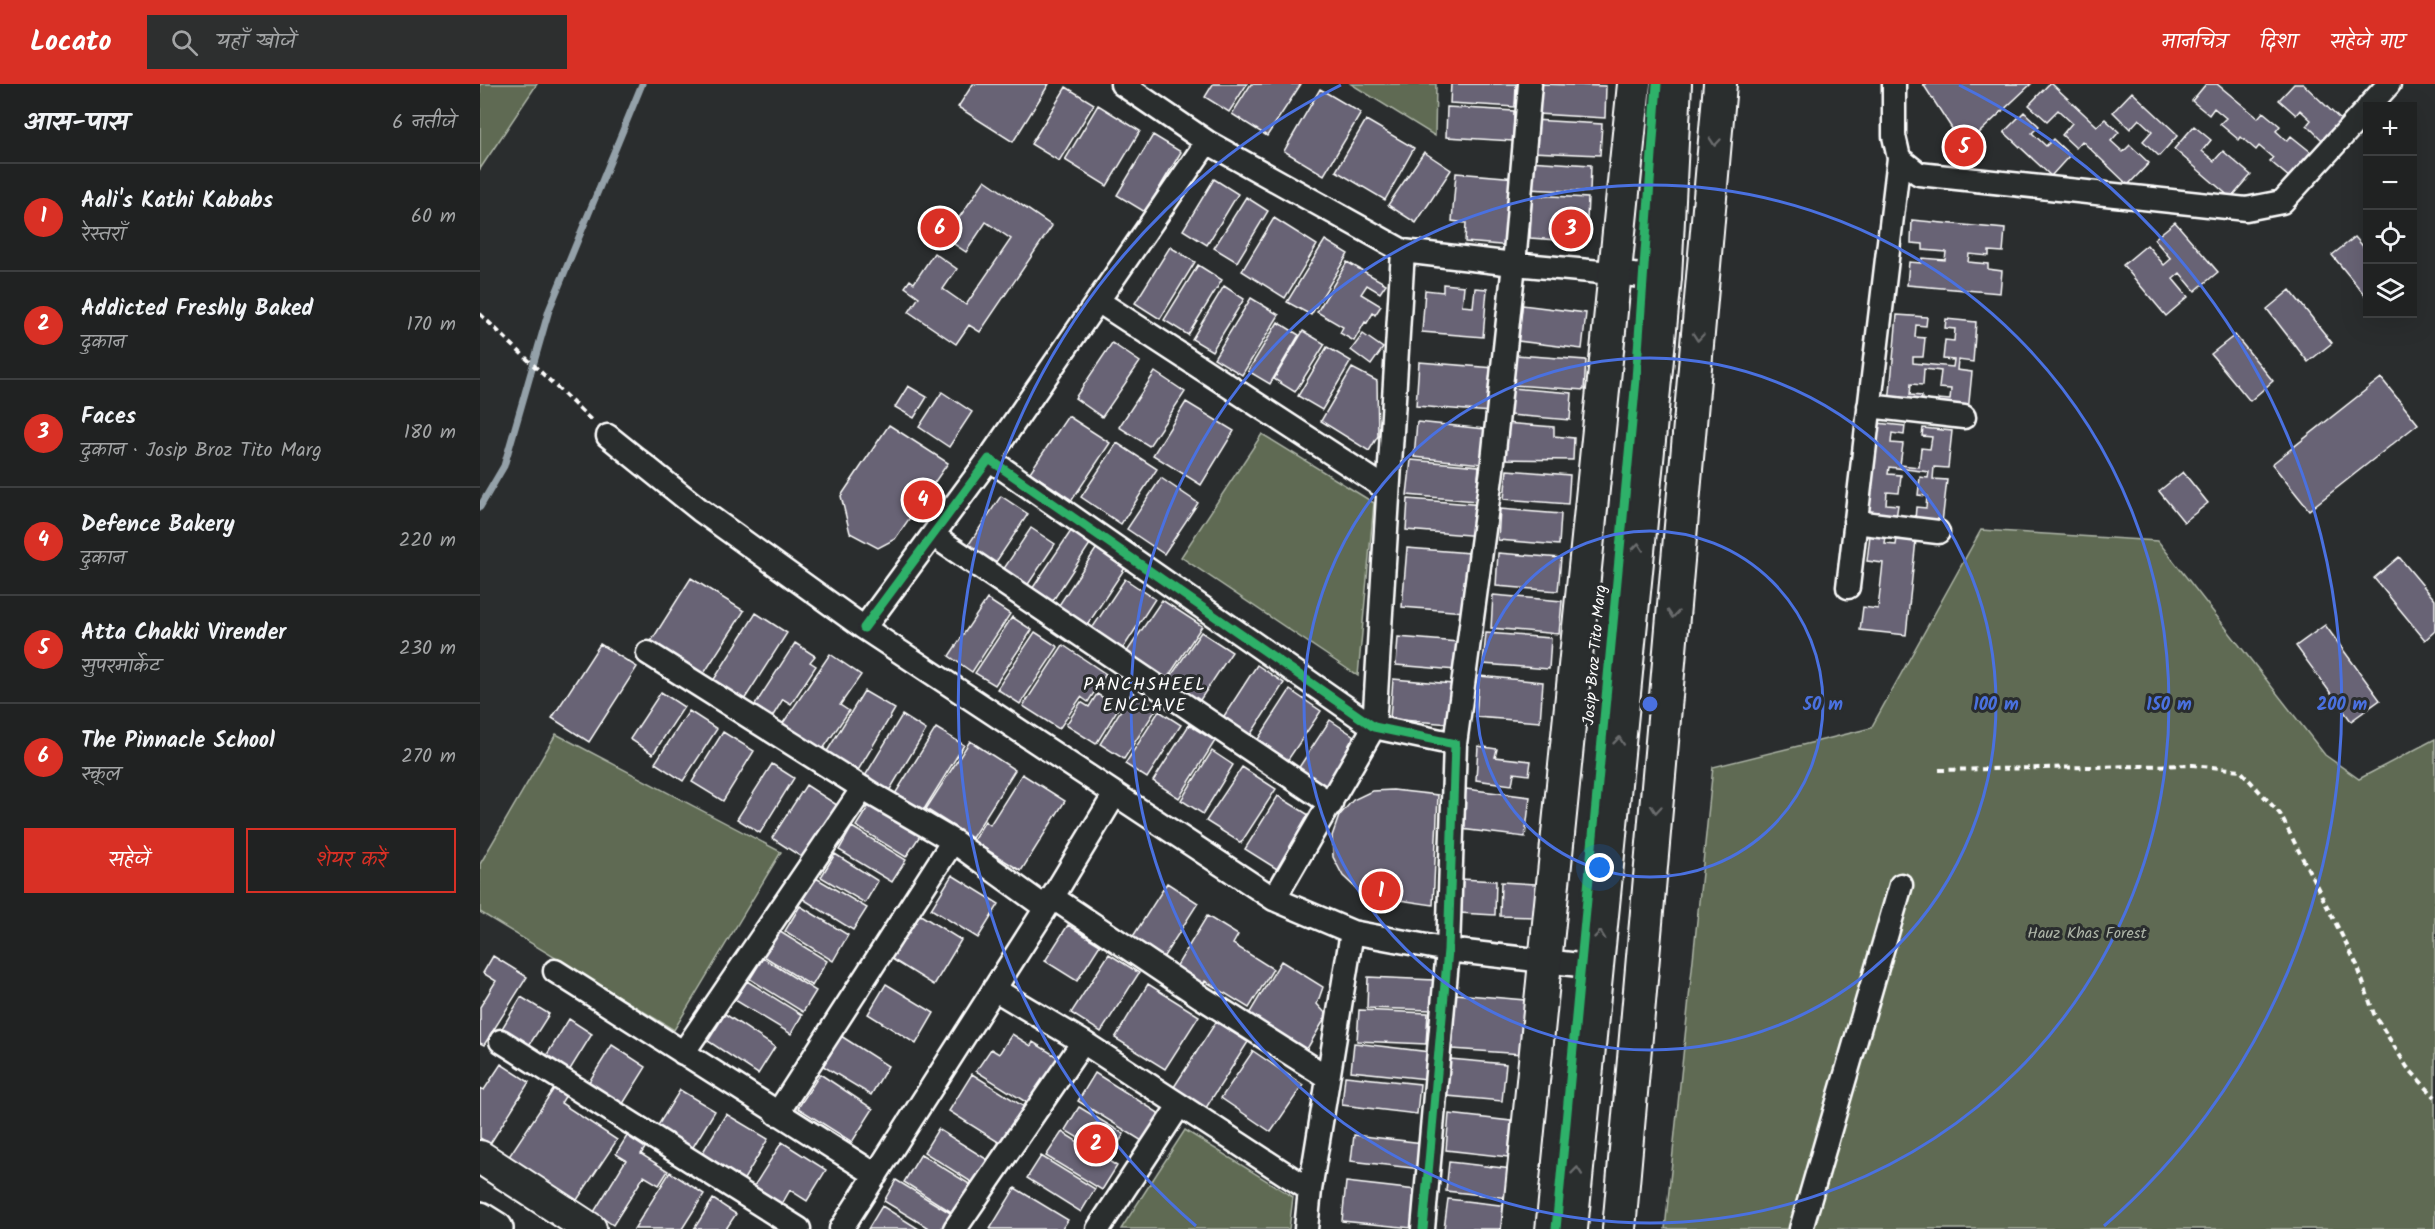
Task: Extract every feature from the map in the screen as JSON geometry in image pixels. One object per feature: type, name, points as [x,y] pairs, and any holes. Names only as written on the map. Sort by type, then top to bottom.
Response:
[{"type":"main road","points":[[1518,1229],[1634,84]]},
{"type":"main road","name":"Josip Broz Tito Marg","points":[[1571,1229],[1665,278],[1675,84]]},
{"type":"main road","points":[[1619,1229],[1720,84]]},
{"type":"main road","points":[[480,1157],[590,1229]]},
{"type":"main road","points":[[480,1219],[496,1229]]},
{"type":"street","points":[[1122,84],[1207,142],[1403,251],[1665,278]]},
{"type":"street","points":[[1423,1229],[1448,950],[1455,744],[1492,470],[1530,84]]},
{"type":"street","points":[[1848,587],[1899,158],[1894,136],[1894,84]]},
{"type":"street","points":[[2373,102],[2389,84]]},
{"type":"street","points":[[1899,158],[1919,174],[2246,209],[2282,202],[2363,113]]},
{"type":"street","points":[[864,628],[989,459],[1207,142]]},
{"type":"street","points":[[1274,899],[1374,727],[1403,251]]},
{"type":"street","points":[[1098,301],[1388,490]]},
{"type":"street","points":[[1869,406],[1964,417]]},
{"type":"street","points":[[608,436],[700,510],[864,628],[1274,899],[1352,932],[1448,950],[1597,967]]},
{"type":"street","points":[[989,459],[1374,727],[1455,744]]},
{"type":"street","points":[[1855,522],[1938,532]]},
{"type":"street","points":[[934,536],[1331,804]]},
{"type":"street","points":[[648,653],[863,788],[953,841],[1327,1077]]},
{"type":"street","points":[[683,1053],[863,788]]},
{"type":"street","points":[[842,1229],[1049,903],[1115,794]]},
{"type":"street","points":[[777,1114],[953,841]]},
{"type":"street","points":[[1801,1229],[1901,885]]},
{"type":"street","points":[[1306,1229],[1327,1077],[1352,932]]},
{"type":"street","points":[[555,971],[876,1175]]},
{"type":"street","points":[[994,988],[1083,1042],[1310,1190]]},
{"type":"street","points":[[501,1041],[799,1229]]},
{"type":"street","points":[[955,1229],[1083,1042]]},
{"type":"street","points":[[1098,1229],[1179,1106]]},
{"type":"path","points":[[480,314],[608,436]]},
{"type":"path","points":[[1939,770],[2193,765],[2240,770],[2280,814],[2357,964],[2374,1014],[2407,1067],[2435,1097]]},
{"type":"green space","points":[[480,84],[537,84],[480,169]]},
{"type":"green space","points":[[1351,84],[1436,84],[1435,136]]},
{"type":"green space","points":[[1262,434],[1374,503],[1358,676],[1181,557]]},
{"type":"green space","name":"Hauz Khas Forest","points":[[1981,530],[2158,541],[2325,755],[2359,779],[2435,739],[2435,1229],[1665,1229],[1713,767],[1871,728]]},
{"type":"green space","points":[[556,734],[781,852],[674,1030],[480,912],[480,864]]},
{"type":"green space","points":[[1185,1130],[1293,1197],[1289,1229],[1121,1229]]},
{"type":"building","points":[[973,84],[1049,84],[1013,142],[958,107]]},
{"type":"building","points":[[1213,84],[1247,84],[1229,112],[1205,97]]},
{"type":"building","points":[[1251,84],[1301,84],[1267,136],[1232,114]]},
{"type":"building","points":[[1451,84],[1516,84],[1515,107],[1450,103]]},
{"type":"building","points":[[1539,84],[1606,86],[1605,118],[1537,114]]},
{"type":"building","points":[[1923,84],[2031,84],[1964,147]]},
{"type":"building","points":[[2049,84],[2052,84],[2097,126],[2105,119],[2119,132],[2111,141],[2123,152],[2130,145],[2149,163],[2128,185],[2082,141],[2076,148],[2062,135],[2072,123],[2058,110],[2047,121],[2029,105]]},
{"type":"building","points":[[2206,84],[2217,84],[2258,118],[2263,112],[2280,126],[2276,131],[2287,141],[2291,136],[2311,152],[2290,178],[2270,161],[2273,158],[2259,146],[2256,150],[2241,137],[2239,140],[2220,124],[2226,118],[2214,108],[2209,115],[2192,101]]},
{"type":"building","points":[[2294,84],[2303,84],[2343,122],[2324,142],[2307,125],[2311,120],[2300,110],[2296,115],[2279,100]]},
{"type":"building","points":[[1066,87],[1094,104],[1059,161],[1031,144]]},
{"type":"building","points":[[1320,89],[1361,113],[1324,175],[1284,151]]},
{"type":"building","points":[[2132,92],[2178,135],[2159,156],[2143,141],[2152,131],[2139,119],[2130,129],[2113,112]]},
{"type":"building","points":[[1098,105],[1140,131],[1107,186],[1065,160]]},
{"type":"building","points":[[1447,107],[1514,111],[1513,141],[1446,137]]},
{"type":"building","points":[[2024,112],[2039,126],[2032,133],[2046,146],[2053,139],[2070,155],[2051,176],[2004,132]]},
{"type":"building","points":[[1366,120],[1414,148],[1385,200],[1336,171]]},
{"type":"building","points":[[1533,120],[1602,124],[1600,155],[1531,152]]},
{"type":"building","points":[[2194,126],[2211,140],[2202,151],[2214,161],[2223,151],[2251,175],[2231,198],[2174,149]]},
{"type":"building","points":[[1153,135],[1181,152],[1145,212],[1117,195]]},
{"type":"building","points":[[1424,152],[1451,170],[1416,223],[1388,205]]},
{"type":"building","points":[[1528,161],[1591,165],[1590,192],[1527,189]]},
{"type":"building","points":[[1456,173],[1517,178],[1512,246],[1465,242],[1466,223],[1452,221]]},
{"type":"building","points":[[1214,179],[1238,194],[1207,245],[1183,230]]},
{"type":"building","points":[[985,180],[1052,226],[980,332],[969,325],[956,344],[909,312],[919,297],[905,287],[910,280],[914,283],[934,253],[957,269],[943,289],[966,305],[1011,239],[986,222],[966,252],[945,238]]},
{"type":"building","points":[[1532,195],[1588,198],[1586,242],[1530,238]]},
{"type":"building","points":[[1246,197],[1268,211],[1237,262],[1214,248]]},
{"type":"building","points":[[1274,218],[1317,245],[1285,298],[1242,271]]},
{"type":"building","points":[[1912,220],[2005,229],[2003,252],[1989,251],[1989,256],[1969,254],[1968,262],[1988,264],[1988,269],[2002,271],[2000,293],[1907,285],[1909,262],[1921,263],[1922,258],[1945,260],[1946,252],[1923,250],[1923,244],[1911,243]]},
{"type":"building","points":[[2175,222],[2218,272],[2195,291],[2180,273],[2173,279],[2188,297],[2166,316],[2123,265],[2147,245],[2164,265],[2171,259],[2154,239]]},
{"type":"building","points":[[2355,237],[2363,246],[2363,293],[2332,255]]},
{"type":"building","points":[[1325,240],[1348,254],[1311,315],[1287,302]]},
{"type":"building","points":[[1170,247],[1195,262],[1160,319],[1135,303]]},
{"type":"building","points":[[1347,262],[1386,284],[1380,293],[1367,285],[1361,294],[1381,306],[1367,323],[1365,322],[1354,341],[1340,333],[1343,327],[1317,312]]},
{"type":"building","points":[[1198,265],[1222,280],[1188,335],[1164,320]]},
{"type":"building","points":[[1443,284],[1464,286],[1462,306],[1473,307],[1475,288],[1487,289],[1483,337],[1422,332],[1425,290],[1443,292]]},
{"type":"building","points":[[1224,286],[1244,299],[1212,351],[1192,339]]},
{"type":"building","points":[[2290,290],[2332,343],[2308,362],[2267,309]]},
{"type":"building","points":[[1251,298],[1279,315],[1242,375],[1214,358]]},
{"type":"building","points":[[1522,305],[1586,313],[1582,349],[1518,341]]},
{"type":"building","points":[[1897,315],[1927,317],[1926,326],[1916,325],[1915,337],[1925,338],[1923,357],[1913,357],[1913,363],[1953,367],[1954,360],[1943,359],[1945,340],[1954,341],[1955,329],[1945,328],[1946,319],[1976,322],[1973,362],[1958,360],[1957,370],[1972,372],[1968,412],[1937,409],[1938,399],[1950,400],[1951,389],[1939,388],[1941,371],[1924,369],[1923,385],[1911,384],[1910,395],[1922,396],[1921,407],[1889,404]]},
{"type":"building","points":[[1278,322],[1299,335],[1270,384],[1248,371]]},
{"type":"building","points":[[1303,331],[1325,344],[1295,392],[1274,379]]},
{"type":"building","points":[[1363,334],[1383,348],[1371,365],[1351,350]]},
{"type":"building","points":[[2235,335],[2273,381],[2250,401],[2211,354]]},
{"type":"building","points":[[1112,343],[1140,362],[1102,417],[1075,398]]},
{"type":"building","points":[[1327,347],[1351,361],[1322,410],[1298,396]]},
{"type":"building","points":[[1516,355],[1586,360],[1584,390],[1513,385]]},
{"type":"building","points":[[1419,362],[1495,368],[1491,412],[1416,406]]},
{"type":"building","points":[[1352,368],[1377,381],[1378,436],[1369,451],[1321,421]]},
{"type":"building","points":[[1155,372],[1185,392],[1149,446],[1119,427]]},
{"type":"building","points":[[2381,378],[2418,424],[2309,510],[2272,464]]},
{"type":"building","points":[[908,386],[927,397],[914,418],[895,407]]},
{"type":"building","points":[[1512,388],[1572,393],[1570,420],[1510,415]]},
{"type":"building","points":[[942,392],[972,412],[949,447],[919,427]]},
{"type":"building","points":[[1186,402],[1234,431],[1201,485],[1153,455]]},
{"type":"building","points":[[1068,416],[1110,443],[1072,500],[1030,472]]},
{"type":"building","points":[[1417,422],[1485,429],[1482,464],[1414,457]]},
{"type":"building","points":[[1504,423],[1554,427],[1554,436],[1574,438],[1573,460],[1501,459]]},
{"type":"building","points":[[1877,423],[1905,426],[1904,435],[1892,433],[1891,443],[1903,444],[1900,465],[1919,467],[1921,448],[1930,449],[1932,437],[1922,436],[1923,428],[1952,431],[1948,468],[1934,467],[1933,479],[1947,480],[1942,523],[1915,520],[1916,507],[1926,508],[1927,496],[1918,495],[1920,477],[1928,478],[1929,472],[1889,467],[1888,474],[1901,475],[1899,493],[1887,492],[1886,504],[1898,505],[1896,518],[1867,514]]},
{"type":"building","points":[[889,425],[948,463],[895,539],[878,548],[850,533],[841,496]]},
{"type":"building","points":[[1117,443],[1157,469],[1121,524],[1081,497]]},
{"type":"building","points":[[1411,460],[1479,466],[1476,501],[1407,495]]},
{"type":"building","points":[[1507,470],[1570,475],[1568,504],[1504,499]]},
{"type":"building","points":[[2183,472],[2208,503],[2184,522],[2159,491]]},
{"type":"building","points":[[1161,478],[1198,503],[1164,554],[1127,529]]},
{"type":"building","points":[[1001,496],[1028,514],[994,565],[967,547]]},
{"type":"building","points":[[1408,499],[1484,505],[1481,536],[1406,530]]},
{"type":"building","points":[[1500,509],[1561,514],[1559,545],[1498,540]]},
{"type":"building","points":[[1031,528],[1055,544],[1027,586],[1003,570]]},
{"type":"building","points":[[1071,531],[1090,544],[1050,605],[1030,592]]},
{"type":"building","points":[[1870,535],[1886,537],[1885,544],[1896,545],[1897,538],[1916,540],[1906,635],[1860,630],[1863,607],[1878,609],[1883,563],[1867,561]]},
{"type":"building","points":[[1098,546],[1127,565],[1086,627],[1057,608]]},
{"type":"building","points":[[1407,548],[1470,553],[1465,612],[1402,607]]},
{"type":"building","points":[[1498,553],[1561,558],[1558,591],[1496,586]]},
{"type":"building","points":[[2399,557],[2435,600],[2435,631],[2425,640],[2374,578]]},
{"type":"building","points":[[691,578],[744,611],[703,675],[650,643]]},
{"type":"building","points":[[1125,579],[1155,599],[1120,653],[1089,633]]},
{"type":"building","points":[[1493,595],[1562,601],[1559,634],[1491,628]]},
{"type":"building","points":[[987,599],[1010,614],[972,672],[949,656]]},
{"type":"building","points":[[1162,600],[1202,626],[1162,686],[1122,659]]},
{"type":"building","points":[[756,613],[787,633],[744,700],[713,681]]},
{"type":"building","points":[[1012,617],[1032,630],[995,685],[975,673]]},
{"type":"building","points":[[2325,625],[2380,700],[2351,721],[2296,646]]},
{"type":"building","points":[[1035,632],[1058,647],[1020,704],[997,689]]},
{"type":"building","points":[[1201,632],[1232,652],[1198,703],[1167,682]]},
{"type":"building","points":[[1486,633],[1551,638],[1549,669],[1483,664]]},
{"type":"building","points":[[1398,637],[1458,642],[1456,670],[1396,665]]},
{"type":"building","points":[[795,643],[815,656],[810,662],[816,666],[791,704],[783,699],[771,719],[753,708]]},
{"type":"building","points":[[600,644],[637,667],[589,742],[552,718]]},
{"type":"building","points":[[1063,645],[1106,674],[1088,702],[1081,697],[1059,729],[1023,706]]},
{"type":"building","points":[[830,654],[861,675],[840,705],[849,711],[821,752],[781,726]]},
{"type":"building","points":[[1257,665],[1284,683],[1249,737],[1222,719]]},
{"type":"building","points":[[1479,676],[1543,682],[1540,722],[1476,717]]},
{"type":"building","points":[[1393,679],[1453,684],[1450,724],[1390,719]]},
{"type":"building","points":[[1290,690],[1321,711],[1283,767],[1253,747]]},
{"type":"building","points":[[864,691],[895,709],[857,772],[826,753]]},
{"type":"building","points":[[661,692],[684,707],[653,754],[630,739]]},
{"type":"building","points":[[1132,692],[1157,708],[1124,759],[1100,744]]},
{"type":"building","points":[[1097,694],[1119,707],[1096,744],[1066,725],[1081,702],[1089,707]]},
{"type":"building","points":[[689,711],[717,729],[683,781],[655,763]]},
{"type":"building","points":[[1159,711],[1181,725],[1147,778],[1125,764]]},
{"type":"building","points":[[902,715],[926,730],[886,796],[862,781]]},
{"type":"building","points":[[1330,720],[1360,740],[1326,791],[1296,772]]},
{"type":"building","points":[[1189,725],[1215,741],[1179,798],[1153,781]]},
{"type":"building","points":[[936,728],[964,745],[923,811],[895,794]]},
{"type":"building","points":[[723,732],[754,751],[723,801],[692,782]]},
{"type":"building","points":[[970,741],[1015,770],[972,838],[926,809]]},
{"type":"building","points":[[1478,746],[1497,749],[1495,757],[1531,761],[1529,775],[1514,773],[1512,785],[1476,780]]},
{"type":"building","points":[[1212,751],[1233,765],[1203,814],[1181,800]]},
{"type":"building","points":[[772,764],[794,778],[760,833],[737,819]]},
{"type":"building","points":[[1242,767],[1276,789],[1241,843],[1206,821]]},
{"type":"building","points":[[1022,774],[1065,801],[1021,871],[973,841],[985,821],[990,825]]},
{"type":"building","points":[[806,785],[843,809],[809,862],[772,838]]},
{"type":"building","points":[[1466,789],[1530,797],[1525,837],[1461,829]]},
{"type":"building","points":[[1393,790],[1438,795],[1433,905],[1379,897],[1358,890],[1343,876],[1333,857],[1332,836],[1339,816],[1353,800],[1372,791]]},
{"type":"building","points":[[1278,796],[1317,820],[1285,874],[1245,849]]},
{"type":"building","points":[[873,799],[923,831],[906,857],[856,826]]},
{"type":"building","points":[[852,827],[906,860],[892,882],[839,850]]},
{"type":"building","points":[[835,854],[878,881],[865,903],[821,877]]},
{"type":"building","points":[[952,875],[999,904],[978,938],[931,909]]},
{"type":"building","points":[[816,878],[867,908],[853,930],[803,899]]},
{"type":"building","points":[[1461,879],[1496,881],[1495,915],[1459,913]]},
{"type":"building","points":[[1501,882],[1536,884],[1535,917],[1500,916]]},
{"type":"building","points":[[1167,883],[1198,903],[1161,961],[1130,941]]},
{"type":"building","points":[[800,906],[848,935],[833,961],[785,931]]},
{"type":"building","points":[[914,911],[961,940],[934,985],[887,956]]},
{"type":"building","points":[[1207,916],[1238,935],[1233,944],[1273,969],[1249,1008],[1205,981],[1200,989],[1173,972]]},
{"type":"building","points":[[1068,925],[1100,945],[1077,981],[1045,961]]},
{"type":"building","points":[[777,930],[827,961],[812,986],[762,955]]},
{"type":"building","points":[[1109,954],[1139,973],[1101,1032],[1071,1013]]},
{"type":"building","points":[[493,956],[527,977],[484,1045],[480,1043],[480,1007],[496,981],[483,973]]},
{"type":"building","points":[[763,958],[816,991],[803,1012],[750,979]]},
{"type":"building","points":[[1281,961],[1323,987],[1317,1004],[1327,1015],[1304,1054],[1246,1019]]},
{"type":"building","points":[[1368,977],[1434,980],[1433,1010],[1367,1008]]},
{"type":"building","points":[[747,981],[802,1015],[791,1034],[735,1000]]},
{"type":"building","points":[[886,984],[934,1013],[916,1044],[868,1014]]},
{"type":"building","points":[[1148,984],[1199,1016],[1165,1069],[1115,1038]]},
{"type":"building","points":[[1456,994],[1525,1000],[1522,1054],[1452,1049]]},
{"type":"building","points":[[521,997],[549,1014],[528,1047],[501,1030]]},
{"type":"building","points":[[1359,1010],[1428,1013],[1426,1044],[1357,1041]]},
{"type":"building","points":[[725,1014],[775,1047],[758,1074],[708,1041]]},
{"type":"building","points":[[569,1019],[592,1034],[566,1076],[543,1061]]},
{"type":"building","points":[[1216,1022],[1248,1042],[1204,1111],[1172,1090]]},
{"type":"building","points":[[1012,1034],[1031,1046],[1033,1042],[1064,1061],[1029,1104],[976,1071],[991,1049],[999,1054]]},
{"type":"building","points":[[841,1036],[888,1066],[871,1095],[823,1066]]},
{"type":"building","points":[[1354,1043],[1430,1052],[1427,1079],[1351,1071]]},
{"type":"building","points":[[612,1045],[646,1067],[621,1107],[587,1085]]},
{"type":"building","points":[[1253,1051],[1303,1085],[1271,1132],[1221,1098]]},
{"type":"building","points":[[1450,1059],[1506,1064],[1502,1101],[1447,1096]]},
{"type":"building","points":[[501,1064],[529,1082],[490,1144],[480,1138],[480,1088],[484,1090]]},
{"type":"building","points":[[1095,1073],[1160,1114],[1142,1141],[1078,1101]]},
{"type":"building","points":[[820,1074],[873,1109],[852,1142],[798,1108]]},
{"type":"building","points":[[972,1074],[1026,1108],[1003,1145],[949,1111]]},
{"type":"building","points":[[1345,1076],[1420,1084],[1417,1114],[1342,1105]]},
{"type":"building","points":[[555,1087],[566,1095],[561,1103],[617,1140],[575,1203],[508,1158]]},
{"type":"building","points":[[680,1090],[715,1111],[687,1157],[652,1135]]},
{"type":"building","points":[[1079,1107],[1124,1134],[1110,1157],[1065,1130]]},
{"type":"building","points":[[726,1114],[768,1139],[740,1186],[698,1160]]},
{"type":"building","points":[[1449,1114],[1511,1121],[1508,1157],[1446,1150]]},
{"type":"building","points":[[938,1129],[991,1162],[976,1185],[924,1152]]},
{"type":"building","points":[[1062,1132],[1117,1166],[1102,1190],[1046,1156]]},
{"type":"building","points":[[1354,1135],[1423,1143],[1421,1169],[1351,1161]]},
{"type":"building","points":[[627,1136],[645,1148],[641,1154],[668,1171],[659,1185],[644,1176],[613,1225],[594,1212],[626,1160],[616,1154]]},
{"type":"building","points":[[782,1142],[826,1170],[807,1201],[790,1190],[782,1204],[754,1186]]},
{"type":"building","points":[[921,1154],[979,1190],[961,1218],[904,1182]]},
{"type":"building","points":[[1041,1156],[1095,1189],[1081,1212],[1027,1178]]},
{"type":"building","points":[[1449,1162],[1512,1169],[1509,1198],[1446,1191]]},
{"type":"building","points":[[670,1172],[704,1194],[682,1229],[634,1229]]},
{"type":"building","points":[[896,1180],[957,1217],[950,1229],[930,1229],[884,1201]]},
{"type":"building","points":[[1346,1182],[1416,1190],[1412,1228],[1342,1221]]},
{"type":"building","points":[[1015,1188],[1068,1220],[1062,1229],[990,1229]]},
{"type":"building","points":[[713,1199],[736,1214],[726,1229],[694,1229]]},
{"type":"building","points":[[1448,1199],[1508,1206],[1506,1229],[1444,1229]]},
{"type":"building","points":[[882,1206],[919,1229],[868,1229]]},
{"type":"waterway","points":[[480,507],[504,466],[549,310],[642,84]]},
{"type":"cycle path","points":[[1556,1229],[1636,379],[1657,84]]},
{"type":"cycle path","points":[[864,628],[989,459],[1374,727],[1455,744],[1448,950],[1423,1229]]},
{"type":"place","name":"Atta Chakki Virender","points":[[1964,147]]},
{"type":"place","name":"The Pinnacle School","points":[[940,228]]},
{"type":"place","name":"Faces","points":[[1571,229]]},
{"type":"place","name":"Defence Bakery","points":[[923,500]]},
{"type":"place","name":"Aali's Kathi Kababs","points":[[1381,891]]},
{"type":"place","name":"Addicted Freshly Baked","points":[[1096,1144]]},
{"type":"district","name":"PANCHSHEEL ENCLAVE","points":[[1145,695]]}]
